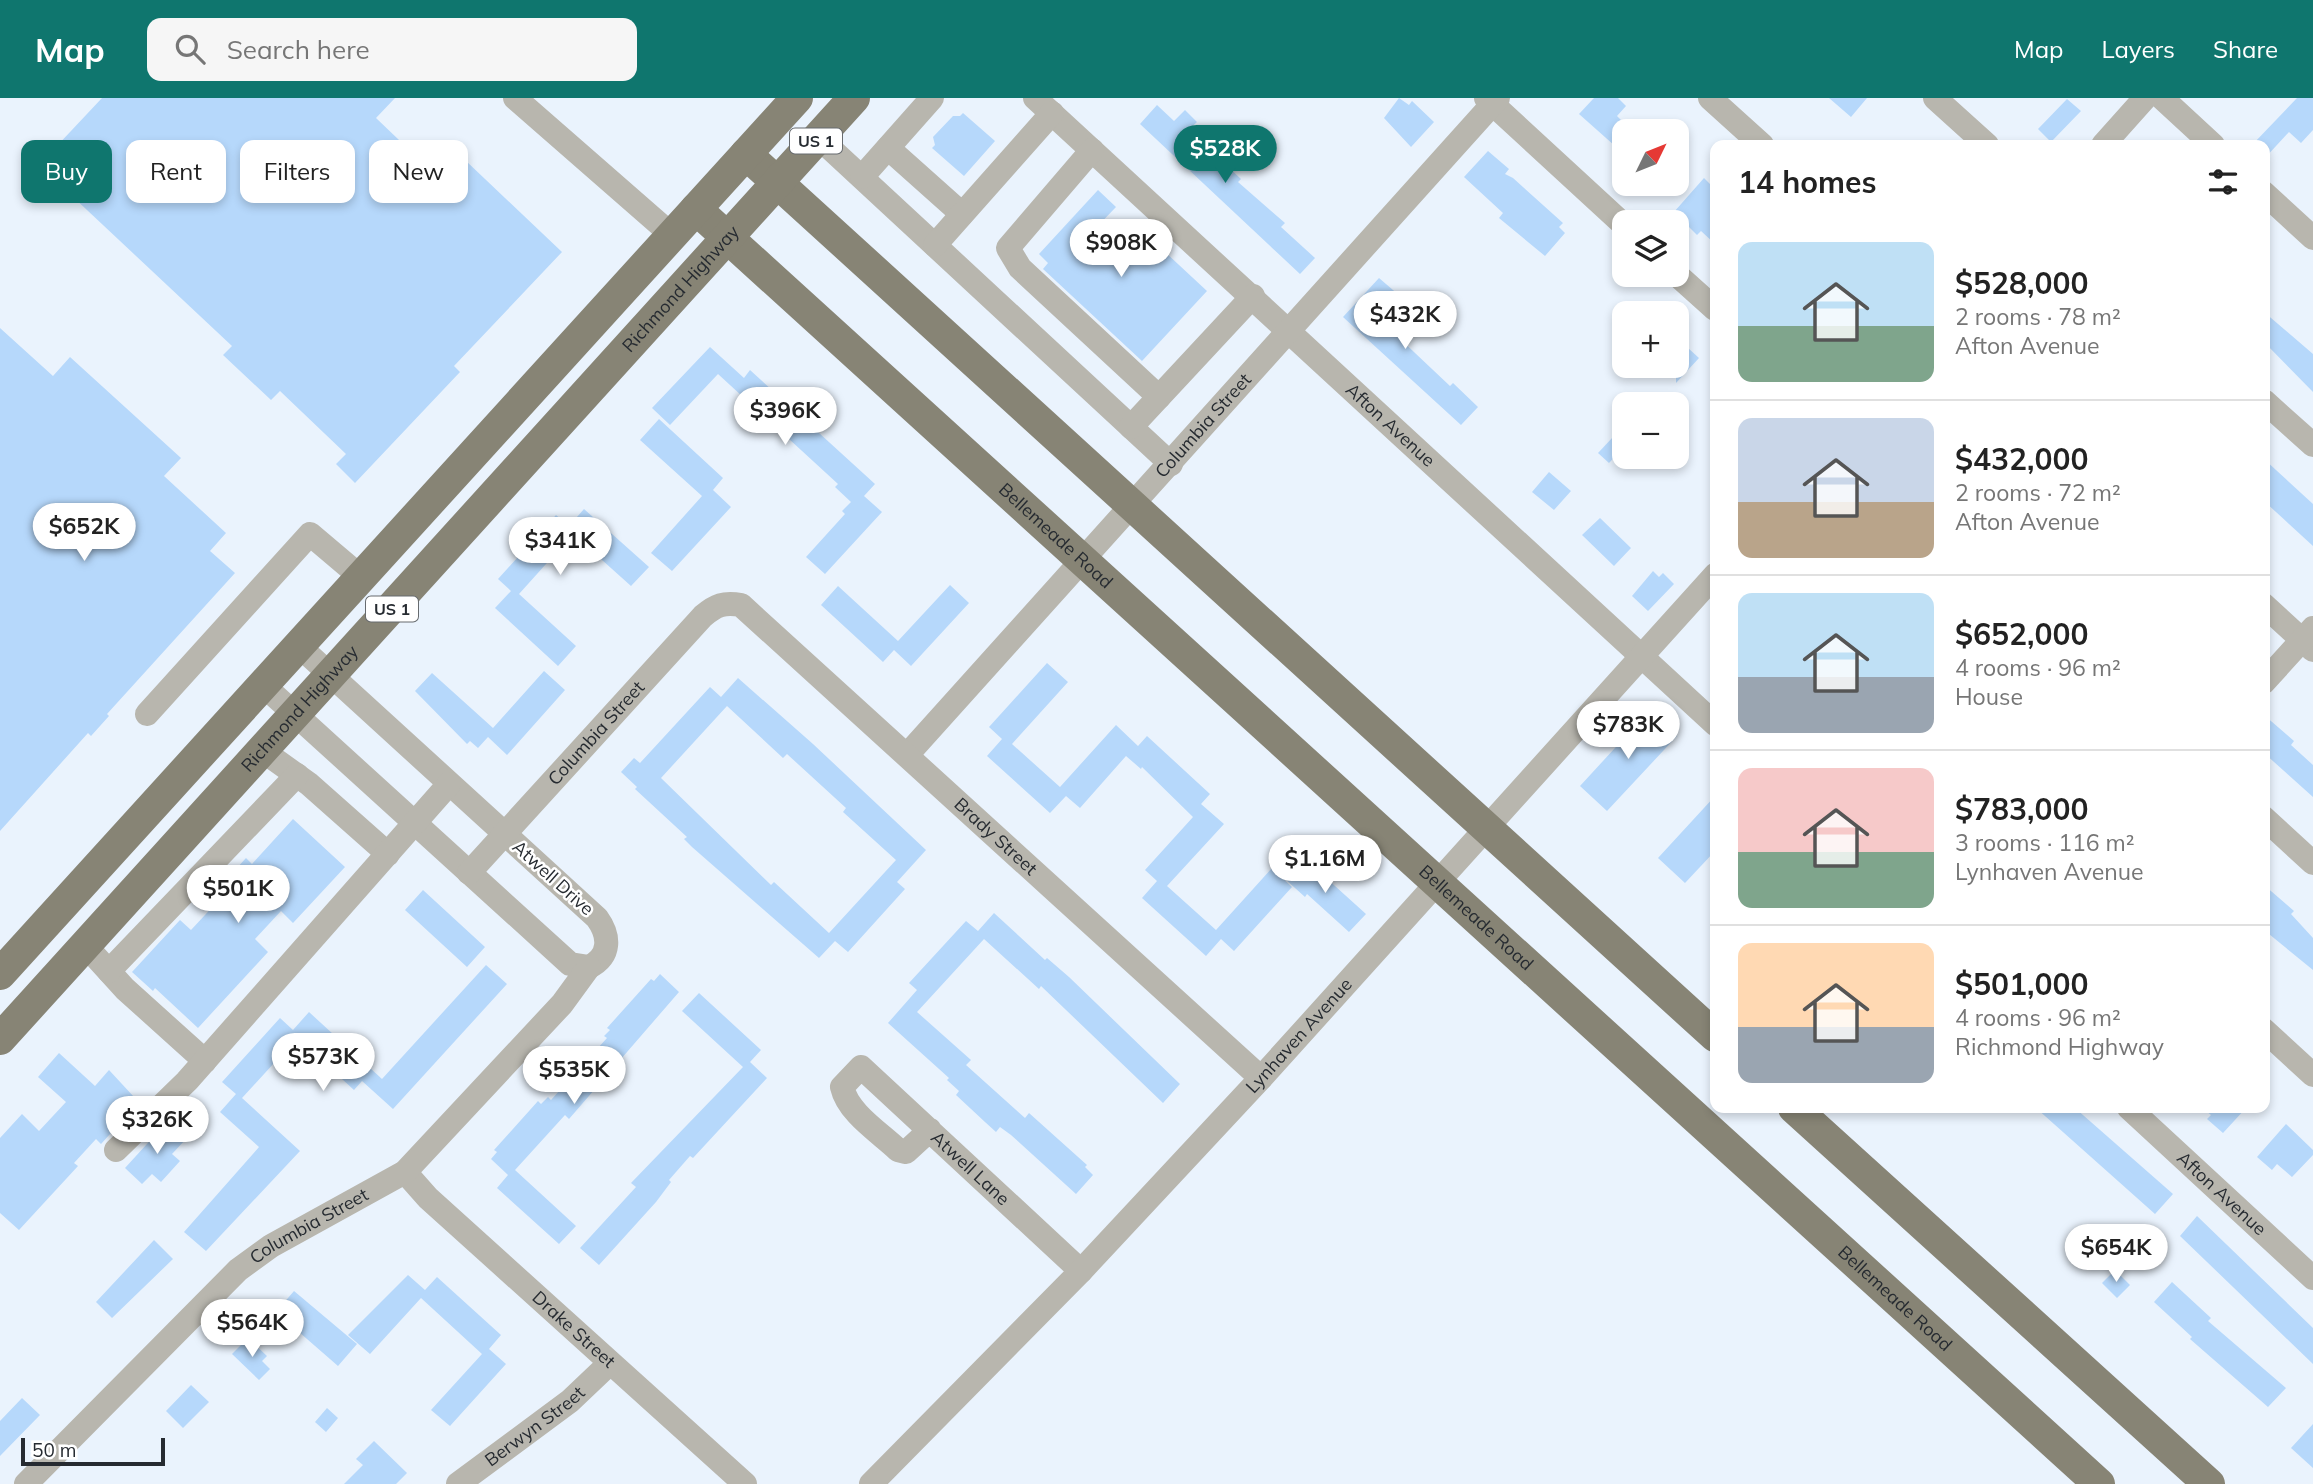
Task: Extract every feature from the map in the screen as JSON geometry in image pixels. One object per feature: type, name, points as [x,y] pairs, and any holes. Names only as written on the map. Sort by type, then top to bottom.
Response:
[{"type":"main road","name":"US 1","points":[[0,974],[797,98]]},
{"type":"main road","name":"Richmond Highway","points":[[1,1035],[263,751],[854,98]]},
{"type":"main road","points":[[746,154],[1710,1031]]},
{"type":"main road","name":"Bellemeade Road","points":[[696,209],[2099,1484]]},
{"type":"main road","points":[[1800,1113],[2208,1484]]},
{"type":"street","points":[[515,98],[673,236]]},
{"type":"street","points":[[1710,98],[1756,140]]},
{"type":"street","points":[[1935,98],[1981,140]]},
{"type":"street","points":[[2107,140],[2144,98]]},
{"type":"street","points":[[2162,98],[2208,140]]},
{"type":"street","points":[[1492,100],[1612,214]]},
{"type":"street","name":"Columbia Street","points":[[907,755],[1133,507],[1492,100]]},
{"type":"street","points":[[862,177],[924,101]]},
{"type":"street","points":[[934,245],[962,214],[1045,104]]},
{"type":"street","name":"Afton Avenue","points":[[1045,104],[1091,150],[1290,330],[1710,719]]},
{"type":"street","points":[[819,138],[1171,464]]},
{"type":"street","points":[[888,148],[962,214]]},
{"type":"street","points":[[1091,150],[1008,248],[1020,268],[1159,397]]},
{"type":"street","points":[[2270,199],[2313,239]]},
{"type":"street","points":[[1689,286],[1710,305]]},
{"type":"street","points":[[1131,427],[1252,296]]},
{"type":"street","points":[[2270,406],[2313,445]]},
{"type":"street","points":[[148,714],[310,534],[362,578]]},
{"type":"street","name":"Lynhaven Avenue","points":[[871,1484],[1081,1270],[1261,1078],[1710,581]]},
{"type":"street","name":"Columbia Street","points":[[469,873],[703,616],[714,607],[728,602]]},
{"type":"street","name":"Brady Street","points":[[728,602],[741,605],[753,614],[1261,1078]]},
{"type":"street","points":[[2270,610],[2309,639],[2270,676]]},
{"type":"street","name":"Atwell Drive","points":[[299,646],[603,927],[608,938],[607,950],[589,967]]},
{"type":"street","points":[[263,685],[570,964],[589,967]]},
{"type":"street","points":[[263,751],[296,775],[388,855]]},
{"type":"street","points":[[109,971],[296,775]]},
{"type":"street","points":[[116,1150],[205,1061],[449,783]]},
{"type":"street","points":[[2270,824],[2313,863]]},
{"type":"street","points":[[85,945],[205,1061]]},
{"type":"street","name":"Columbia Street","points":[[26,1484],[238,1270],[271,1246],[405,1172],[562,1004],[589,967]]},
{"type":"street","points":[[2270,1036],[2313,1075]]},
{"type":"street","name":"Atwell Lane","points":[[930,1130],[906,1152],[898,1150],[856,1111],[844,1097],[842,1087],[861,1067],[930,1130],[1081,1270]]},
{"type":"street","name":"Afton Avenue","points":[[2134,1113],[2313,1278]]},
{"type":"street","name":"Drake Street","points":[[405,1172],[428,1198],[745,1484]]},
{"type":"street","name":"Berwyn Street","points":[[458,1484],[570,1401],[610,1363]]},
{"type":"building","points":[[102,98],[395,98],[376,118],[399,140],[369,140],[369,203],[468,203],[468,163],[562,252],[454,366],[460,372],[355,483],[336,464],[346,454],[280,391],[271,400],[223,355],[232,346],[80,203],[112,203],[112,140],[63,140]]},
{"type":"building","points":[[1399,98],[1409,105],[1412,101],[1434,122],[1411,147],[1384,118]]},
{"type":"building","points":[[1594,98],[1618,98],[1626,106],[1617,116],[1620,119],[1612,119],[1612,143],[1579,114]]},
{"type":"building","points":[[1829,98],[1867,98],[1851,117]]},
{"type":"building","points":[[2297,98],[2313,98],[2313,130],[2301,143],[2289,132],[2270,153],[2270,140],[2257,140]]},
{"type":"building","points":[[2067,99],[2081,111],[2053,140],[2049,140],[2038,129]]},
{"type":"building","points":[[1157,105],[1174,121],[1185,110],[1197,122],[1184,134],[1207,156],[1211,151],[1241,179],[1238,182],[1285,223],[1281,227],[1315,258],[1300,274],[1140,124]]},
{"type":"building","points":[[963,113],[995,141],[964,176],[932,148],[935,145],[933,137],[953,116]]},
{"type":"building","points":[[1488,151],[1509,169],[1505,174],[1513,178],[1563,223],[1559,227],[1565,233],[1545,256],[1499,218],[1503,213],[1464,177]]},
{"type":"building","points":[[1704,178],[1710,184],[1710,239],[1701,231],[1697,235],[1689,227],[1689,210],[1676,210]]},
{"type":"building","points":[[1098,190],[1116,207],[1090,234],[1109,253],[1136,225],[1207,291],[1142,361],[1043,269],[1048,263],[1039,254]]},
{"type":"building","points":[[1379,278],[1400,296],[1379,319],[1450,386],[1453,383],[1478,407],[1461,425],[1343,317]]},
{"type":"building","points":[[2270,317],[2313,354],[2313,392],[2270,348]]},
{"type":"building","points":[[0,328],[53,376],[70,357],[181,458],[164,476],[226,533],[210,551],[235,573],[107,714],[109,716],[91,736],[88,733],[0,831]]},
{"type":"building","points":[[710,347],[744,378],[750,370],[875,484],[864,496],[882,512],[825,574],[806,557],[845,514],[842,511],[851,502],[835,487],[838,484],[718,374],[670,425],[652,408]]},
{"type":"building","points":[[1689,349],[1699,358],[1689,369]]},
{"type":"building","points":[[659,419],[723,478],[713,490],[731,507],[672,571],[651,553],[702,496],[640,440]]},
{"type":"building","points":[[1612,438],[1612,460],[1609,463],[1598,453]]},
{"type":"building","points":[[2270,465],[2313,504],[2313,546],[2270,507]]},
{"type":"building","points":[[1549,472],[1571,491],[1554,510],[1532,492]]},
{"type":"building","points":[[584,509],[649,567],[631,586],[573,534],[519,594],[576,646],[558,666],[495,608],[511,591],[498,579],[556,515],[569,526]]},
{"type":"building","points":[[1600,518],[1631,548],[1614,566],[1582,535]]},
{"type":"building","points":[[1653,571],[1659,577],[1663,573],[1674,584],[1648,611],[1632,596]]},
{"type":"building","points":[[950,585],[969,603],[911,666],[894,650],[883,662],[821,605],[838,586],[898,641]]},
{"type":"building","points":[[1047,663],[1068,682],[1012,744],[1060,787],[1116,725],[1138,746],[1147,736],[1210,794],[1201,804],[1224,824],[1167,886],[1216,930],[1272,868],[1292,887],[1234,951],[1221,939],[1206,956],[1142,898],[1157,881],[1145,870],[1193,817],[1142,767],[1141,769],[1126,756],[1080,808],[1066,796],[1050,813],[987,756],[1002,739],[989,727]]},
{"type":"building","points":[[544,671],[565,690],[507,755],[488,737],[478,748],[470,741],[467,744],[415,691],[432,673],[493,728]]},
{"type":"building","points":[[738,678],[926,850],[897,882],[905,889],[848,952],[835,941],[819,958],[692,847],[684,839],[687,837],[635,789],[637,787],[621,772],[634,758],[640,763],[710,687],[721,697]],"holes":[[[727,706],[783,758],[787,754],[846,808],[843,812],[896,860],[829,933],[774,882],[771,885],[661,778]]]},
{"type":"building","points":[[1649,711],[1677,736],[1607,811],[1580,786]]},
{"type":"building","points":[[2270,720],[2294,741],[2291,745],[2313,765],[2313,797],[2270,758]]},
{"type":"building","points":[[1710,801],[1710,856],[1685,883],[1658,858]]},
{"type":"building","points":[[293,819],[345,867],[293,923],[281,911],[255,939],[268,952],[198,1028],[155,988],[153,991],[132,972],[180,920],[191,930],[232,886],[226,880],[246,858],[252,864]]},
{"type":"building","points":[[1304,858],[1366,914],[1349,932],[1307,894],[1305,897],[1285,879]]},
{"type":"building","points":[[423,890],[485,947],[467,967],[405,910]]},
{"type":"building","points":[[2270,890],[2294,911],[2291,914],[2313,938],[2313,970],[2270,935]]},
{"type":"building","points":[[994,913],[1045,960],[1047,958],[1069,977],[1180,1084],[1163,1103],[1041,986],[1039,989],[984,939],[917,1012],[971,1060],[966,1065],[1025,1118],[1029,1113],[1087,1165],[1085,1167],[1093,1175],[1076,1194],[1011,1135],[1000,1127],[996,1132],[985,1122],[956,1095],[959,1091],[947,1080],[949,1078],[888,1023],[917,990],[909,983],[966,921],[978,931]]},
{"type":"building","points":[[486,965],[507,984],[393,1109],[362,1081],[354,1090],[297,1038],[242,1098],[300,1151],[206,1251],[184,1232],[259,1147],[220,1112],[236,1094],[222,1082],[280,1018],[293,1030],[309,1012],[382,1079]]},
{"type":"building","points":[[660,974],[679,992],[569,1119],[565,1115],[515,1170],[576,1226],[559,1244],[497,1188],[508,1175],[491,1159],[497,1152],[494,1150],[538,1101],[541,1104],[548,1097],[551,1100],[607,1038],[604,1036],[610,1030],[607,1028],[651,979],[654,981]]},
{"type":"building","points":[[699,993],[761,1050],[750,1062],[767,1078],[693,1158],[690,1156],[669,1180],[671,1182],[656,1202],[599,1265],[580,1248],[636,1187],[631,1183],[743,1067],[682,1011]]},
{"type":"building","points":[[59,1053],[95,1086],[109,1070],[134,1097],[126,1106],[131,1111],[101,1144],[96,1139],[74,1163],[78,1166],[19,1230],[0,1213],[0,1138],[22,1114],[39,1131],[66,1102],[38,1077]]},
{"type":"building","points":[[2042,1113],[2081,1113],[2173,1194],[2155,1214]]},
{"type":"building","points":[[2208,1113],[2241,1113],[2223,1133],[2207,1119],[2211,1115]]},
{"type":"building","points":[[167,1122],[186,1139],[172,1154],[180,1161],[161,1182],[152,1174],[142,1184],[125,1168]]},
{"type":"building","points":[[2286,1124],[2313,1150],[2313,1155],[2292,1177],[2277,1164],[2272,1170],[2257,1157]]},
{"type":"building","points":[[2197,1216],[2313,1328],[2313,1364],[2180,1236]]},
{"type":"building","points":[[154,1240],[173,1259],[112,1318],[96,1302]]},
{"type":"building","points":[[2115,1270],[2130,1285],[2117,1298],[2102,1283]]},
{"type":"building","points":[[408,1275],[425,1290],[437,1277],[501,1335],[489,1349],[506,1364],[450,1426],[431,1410],[482,1354],[421,1298],[370,1354],[348,1335]]},
{"type":"building","points":[[2172,1282],[2211,1318],[2208,1321],[2286,1388],[2268,1407],[2190,1339],[2192,1337],[2154,1302]]},
{"type":"building","points":[[294,1291],[357,1344],[338,1366],[276,1312]]},
{"type":"building","points":[[248,1338],[267,1356],[262,1361],[270,1369],[259,1380],[232,1354]]},
{"type":"building","points":[[191,1385],[209,1402],[183,1428],[166,1411]]},
{"type":"building","points":[[22,1398],[40,1415],[0,1456],[0,1421]]},
{"type":"building","points":[[327,1408],[338,1418],[326,1432],[315,1422]]},
{"type":"building","points":[[2313,1424],[2313,1468],[2291,1448]]},
{"type":"building","points":[[374,1441],[407,1473],[396,1484],[344,1484],[363,1465],[356,1459]]}]
